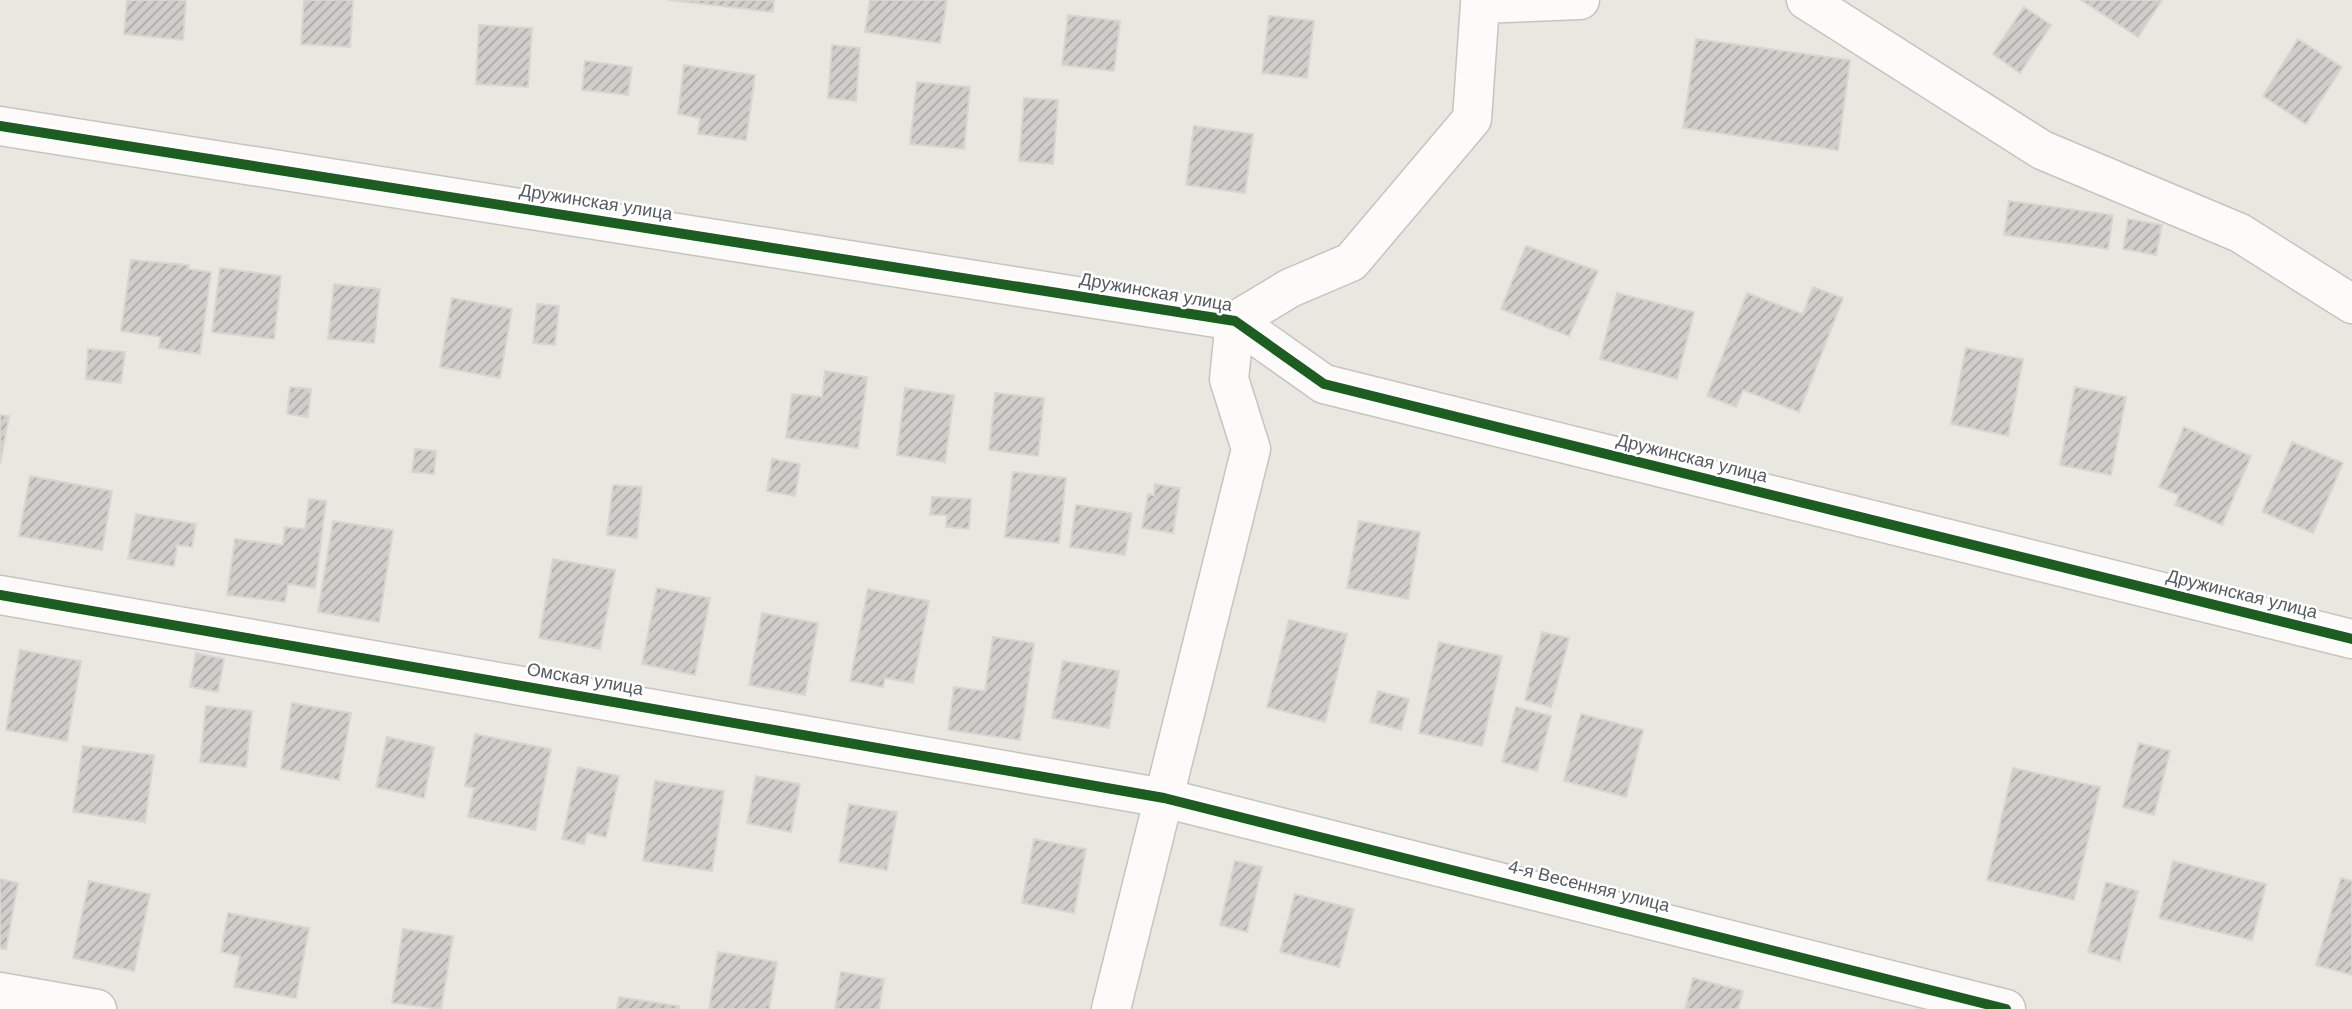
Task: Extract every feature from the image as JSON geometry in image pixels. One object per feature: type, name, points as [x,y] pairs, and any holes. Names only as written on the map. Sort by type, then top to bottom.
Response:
[{"type":"street","points":[[1111,1009],[1251,449],[1229,379],[1235,321],[1290,288],[1350,262],[1472,119],[1468,2],[1580,0]]},
{"type":"street","points":[[1805,0],[2042,150],[2239,233],[2352,304]]},
{"type":"street","name":"Дружинская улица","points":[[0,126],[1235,321],[1324,384],[2352,639]]},
{"type":"street","name":"Омская улица","points":[[0,595],[1164,798]]},
{"type":"street","name":"4-я Весенняя улица","points":[[1164,798],[2006,1009]]},
{"type":"street","points":[[0,992],[96,1009]]},
{"type":"building","points":[[127,0],[186,0],[183,40],[124,34]]},
{"type":"building","points":[[304,0],[353,0],[350,47],[301,44]]},
{"type":"building","points":[[668,0],[774,0],[773,12]]},
{"type":"building","points":[[870,0],[947,0],[940,43],[865,32]]},
{"type":"building","points":[[2081,0],[2162,0],[2138,37]]},
{"type":"building","points":[[2024,7],[2051,25],[2020,73],[1993,54]]},
{"type":"building","points":[[1068,15],[1120,21],[1114,71],[1062,65]]},
{"type":"building","points":[[1269,16],[1314,21],[1307,78],[1262,73]]},
{"type":"building","points":[[479,25],[532,28],[528,87],[476,84]]},
{"type":"building","points":[[1696,39],[1850,60],[1838,150],[1683,128]]},
{"type":"building","points":[[2298,39],[2342,67],[2306,124],[2263,96]]},
{"type":"building","points":[[832,45],[860,48],[856,101],[828,98]]},
{"type":"building","points":[[585,61],[632,67],[628,95],[582,90]]},
{"type":"building","points":[[684,65],[755,75],[746,140],[698,134],[700,118],[678,114]]},
{"type":"building","points":[[917,82],[970,87],[964,149],[910,144]]},
{"type":"building","points":[[1024,98],[1058,100],[1053,164],[1019,161]]},
{"type":"building","points":[[1194,126],[1253,134],[1245,193],[1186,185]]},
{"type":"building","points":[[2009,201],[2113,215],[2108,249],[2004,235]]},
{"type":"building","points":[[2128,219],[2162,225],[2156,255],[2123,249]]},
{"type":"building","points":[[1526,246],[1598,271],[1569,336],[1501,309]]},
{"type":"building","points":[[131,260],[189,265],[188,269],[211,272],[200,354],[159,348],[161,337],[121,331]]},
{"type":"building","points":[[220,268],[281,276],[274,339],[212,332]]},
{"type":"building","points":[[334,284],[380,289],[374,343],[328,339]]},
{"type":"building","points":[[1813,287],[1843,298],[1799,412],[1743,390],[1736,407],[1707,396],[1747,293],[1803,314]]},
{"type":"building","points":[[1617,293],[1694,312],[1677,379],[1600,359]]},
{"type":"building","points":[[452,298],[512,309],[500,378],[440,367]]},
{"type":"building","points":[[537,304],[559,306],[555,345],[533,343]]},
{"type":"building","points":[[1966,348],[2023,359],[2008,436],[1951,424]]},
{"type":"building","points":[[88,349],[125,352],[121,383],[86,379]]},
{"type":"building","points":[[825,371],[867,377],[858,448],[786,438],[792,394],[822,397]]},
{"type":"building","points":[[290,387],[311,389],[308,417],[287,414]]},
{"type":"building","points":[[2075,387],[2126,397],[2111,475],[2060,465]]},
{"type":"building","points":[[905,388],[954,395],[945,462],[897,455]]},
{"type":"building","points":[[995,393],[1044,398],[1038,456],[989,450]]},
{"type":"building","points":[[0,415],[9,416],[0,464]]},
{"type":"building","points":[[2184,427],[2251,456],[2222,525],[2175,505],[2179,495],[2159,487]]},
{"type":"building","points":[[2292,442],[2343,463],[2313,533],[2262,512]]},
{"type":"building","points":[[415,449],[436,451],[434,474],[412,472]]},
{"type":"building","points":[[772,459],[800,464],[795,496],[767,491]]},
{"type":"building","points":[[1013,472],[1066,478],[1059,543],[1005,537]]},
{"type":"building","points":[[30,476],[112,491],[102,550],[19,536]]},
{"type":"building","points":[[1155,484],[1180,488],[1173,533],[1142,528],[1148,494],[1154,495]]},
{"type":"building","points":[[613,485],[642,487],[637,538],[607,535]]},
{"type":"building","points":[[932,497],[971,499],[969,529],[946,527],[947,515],[930,515]]},
{"type":"building","points":[[309,499],[326,501],[315,588],[288,584],[285,602],[227,595],[235,539],[283,545],[285,527],[305,529]]},
{"type":"building","points":[[1076,505],[1132,513],[1125,555],[1070,547]]},
{"type":"building","points":[[136,514],[196,524],[192,547],[177,545],[174,566],[128,559]]},
{"type":"building","points":[[333,521],[393,530],[379,622],[318,612]]},
{"type":"building","points":[[1359,521],[1420,532],[1408,599],[1347,588]]},
{"type":"building","points":[[553,559],[615,570],[600,649],[539,638]]},
{"type":"building","points":[[657,588],[710,598],[695,675],[642,664]]},
{"type":"building","points":[[868,589],[929,601],[913,683],[885,678],[883,687],[850,681]]},
{"type":"building","points":[[762,613],[818,623],[805,695],[749,685]]},
{"type":"building","points":[[1289,620],[1347,634],[1325,722],[1267,707]]},
{"type":"building","points":[[1542,632],[1569,638],[1551,707],[1525,700]]},
{"type":"building","points":[[993,637],[1034,643],[1020,740],[948,730],[954,687],[985,691]]},
{"type":"building","points":[[1439,642],[1502,656],[1482,746],[1419,733]]},
{"type":"building","points":[[20,650],[81,661],[67,741],[6,730]]},
{"type":"building","points":[[196,653],[224,659],[218,692],[190,687]]},
{"type":"building","points":[[1063,661],[1119,671],[1109,728],[1052,718]]},
{"type":"building","points":[[1378,691],[1409,699],[1401,730],[1370,722]]},
{"type":"building","points":[[292,703],[351,713],[339,780],[281,769]]},
{"type":"building","points":[[206,706],[252,711],[246,767],[200,762]]},
{"type":"building","points":[[1516,707],[1551,716],[1537,771],[1502,762]]},
{"type":"building","points":[[1581,714],[1643,730],[1626,797],[1564,781]]},
{"type":"building","points":[[475,734],[551,749],[535,830],[468,817],[474,788],[465,786]]},
{"type":"building","points":[[387,737],[434,747],[424,798],[376,787]]},
{"type":"building","points":[[2139,743],[2170,751],[2154,815],[2123,807]]},
{"type":"building","points":[[83,746],[154,755],[145,822],[73,812]]},
{"type":"building","points":[[578,767],[619,776],[606,837],[587,833],[584,844],[562,839]]},
{"type":"building","points":[[2013,768],[2100,787],[2074,900],[1987,880]]},
{"type":"building","points":[[756,776],[800,784],[791,832],[747,823]]},
{"type":"building","points":[[655,781],[724,791],[712,871],[643,861]]},
{"type":"building","points":[[849,804],[897,812],[887,870],[839,862]]},
{"type":"building","points":[[1034,839],[1086,849],[1074,913],[1022,903]]},
{"type":"building","points":[[1235,861],[1262,867],[1247,932],[1220,925]]},
{"type":"building","points":[[2173,861],[2266,884],[2252,940],[2159,918]]},
{"type":"building","points":[[2341,878],[2352,881],[2352,975],[2316,965]]},
{"type":"building","points":[[0,879],[18,883],[6,949],[0,948]]},
{"type":"building","points":[[89,881],[150,894],[134,971],[73,958]]},
{"type":"building","points":[[2106,882],[2138,891],[2120,961],[2088,952]]},
{"type":"building","points":[[1295,894],[1354,909],[1339,967],[1280,952]]},
{"type":"building","points":[[228,913],[309,928],[296,998],[234,987],[240,956],[221,952]]},
{"type":"building","points":[[403,929],[453,936],[441,1009],[392,1003]]},
{"type":"building","points":[[718,952],[777,962],[769,1009],[709,1009]]},
{"type":"building","points":[[841,972],[884,979],[879,1009],[835,1009]]},
{"type":"building","points":[[1693,978],[1743,991],[1738,1009],[1685,1009]]},
{"type":"building","points":[[619,997],[679,1006],[678,1009],[617,1009]]},
{"type":"cycle path","points":[[0,126],[1235,321],[1324,384],[2352,639]]},
{"type":"cycle path","points":[[0,595],[1164,798],[2006,1009]]}]
